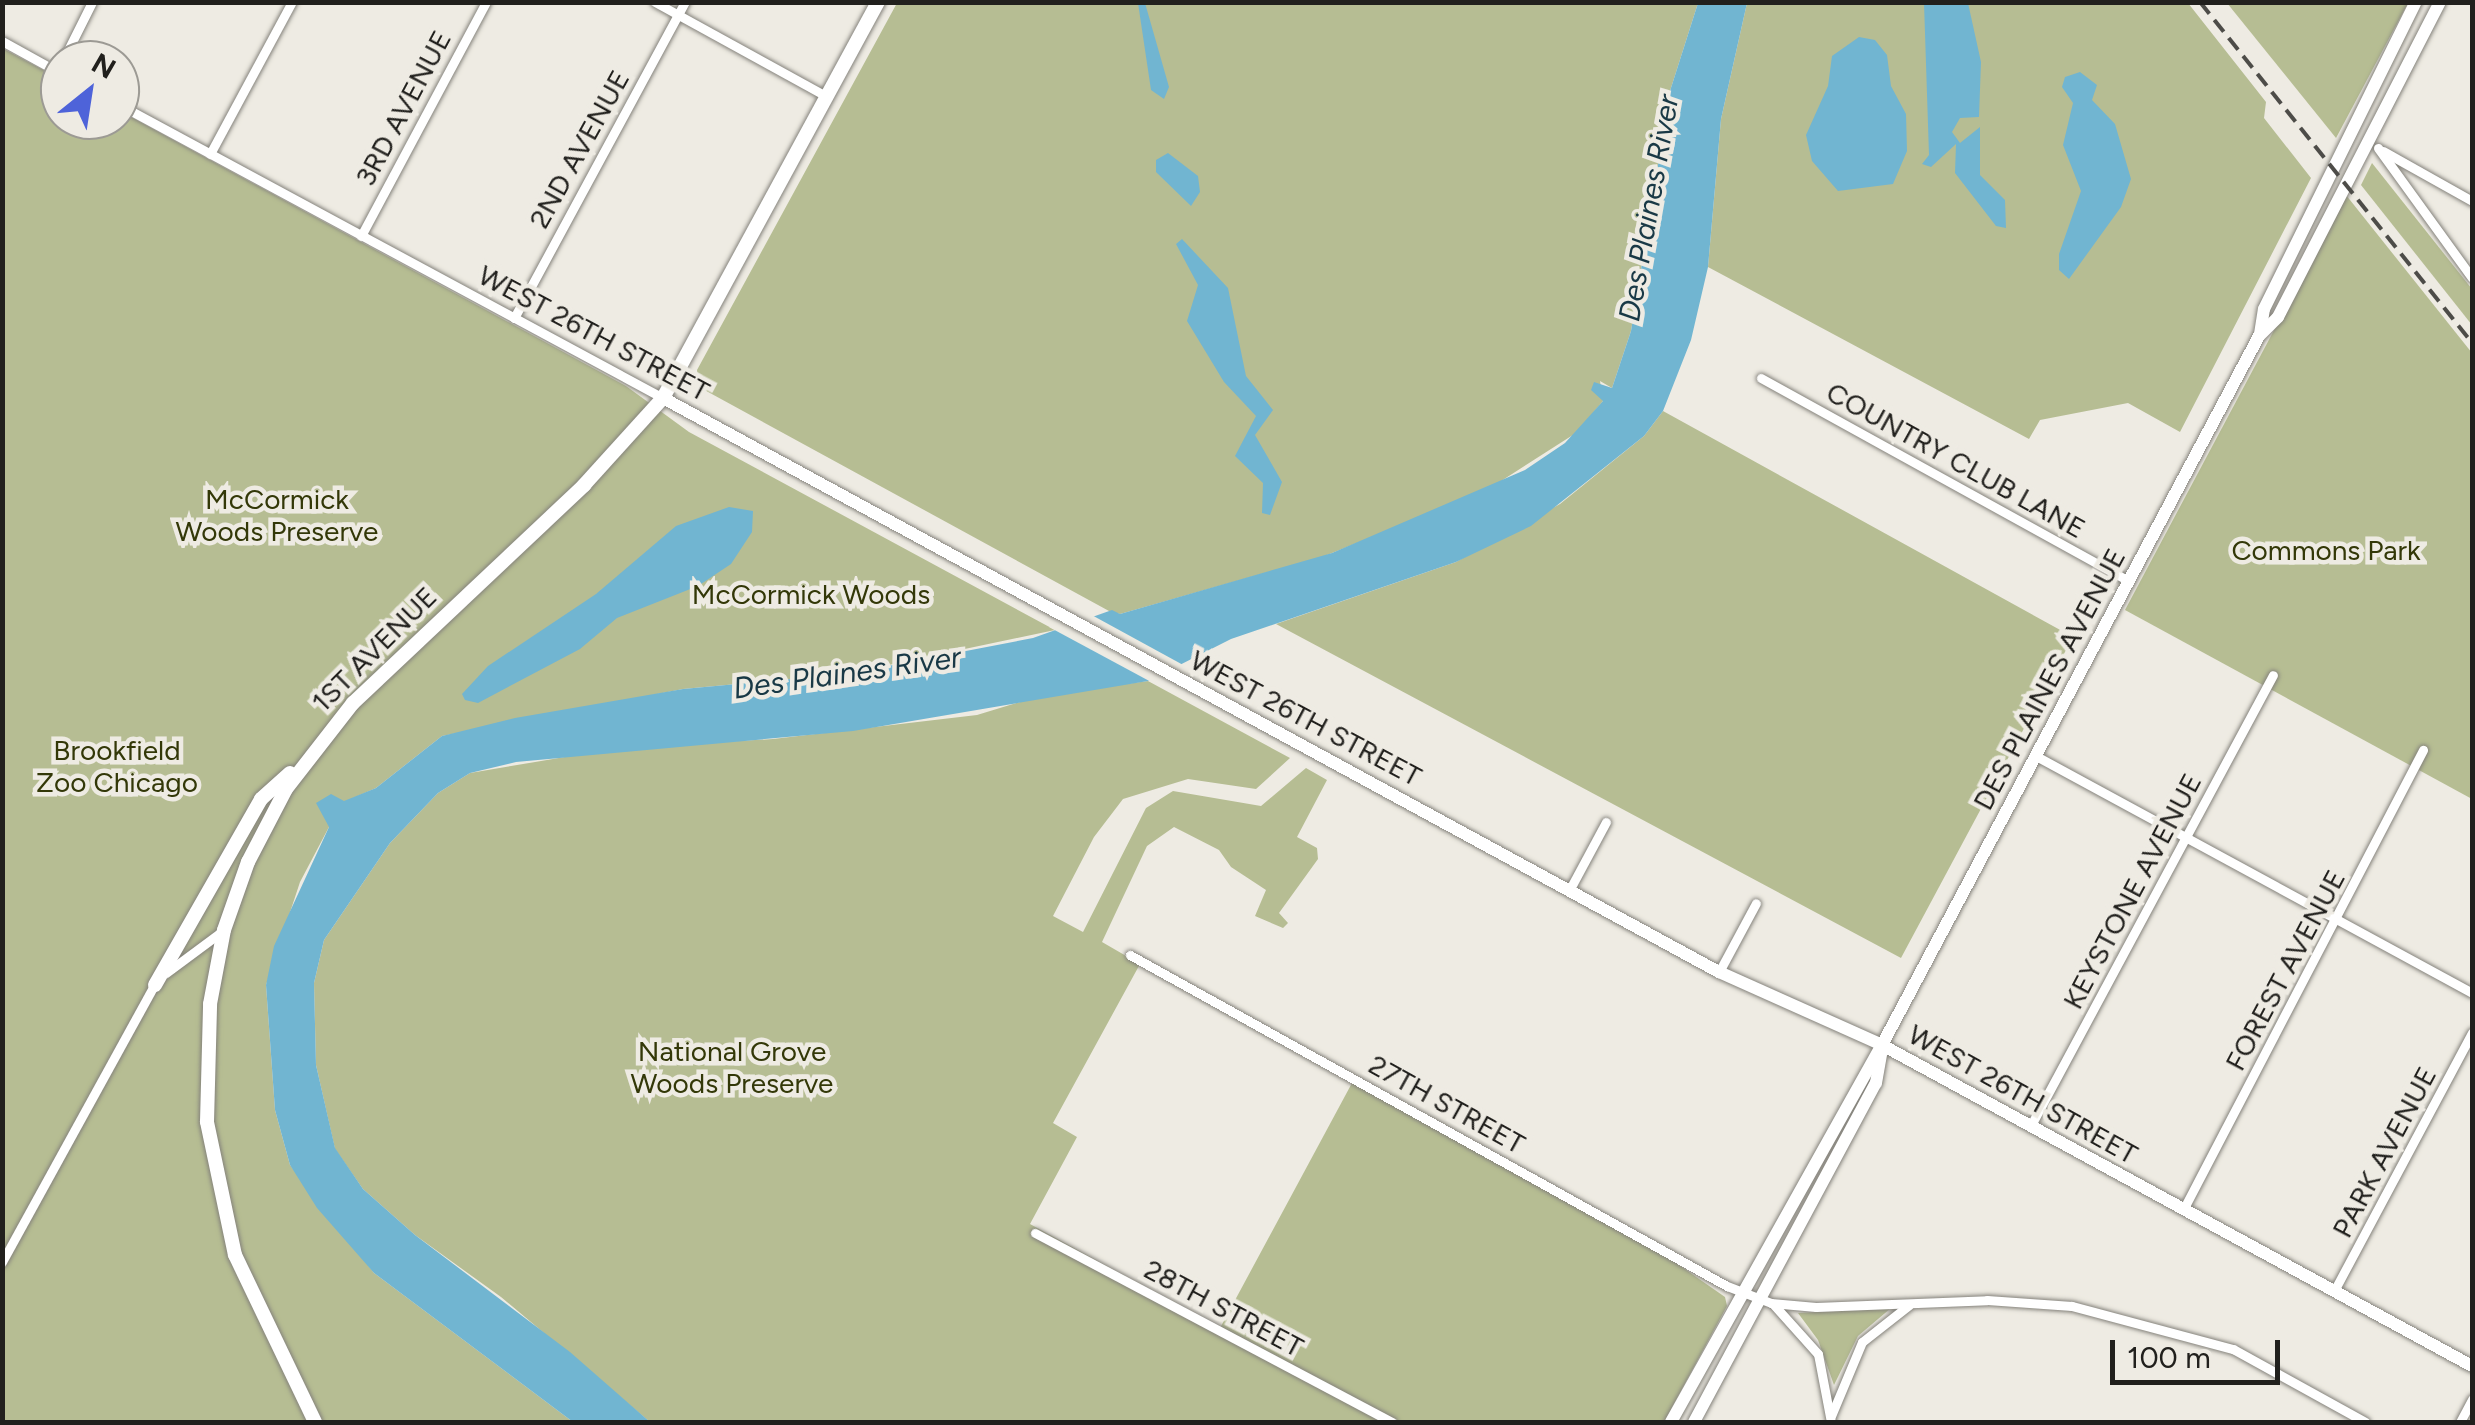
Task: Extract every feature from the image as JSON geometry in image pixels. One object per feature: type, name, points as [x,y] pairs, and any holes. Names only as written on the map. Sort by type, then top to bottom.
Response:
[{"type":"main road","name":"1ST AVENUE","points":[[315,1422],[235,1255],[213,1167],[206,1039],[224,930],[259,837],[309,756],[376,678],[584,485],[664,398],[878,2]]},
{"type":"main road","name":"DES PLAINES AVENUE","points":[[2260,336],[2264,309],[2416,2]]},
{"type":"main road","name":"DES PLAINES AVENUE","points":[[1670,1422],[1882,1045],[2260,336],[2278,318],[2372,144],[2440,2]]},
{"type":"main road","name":"WEST 26TH STREET","points":[[664,398],[1718,972],[1882,1045],[2472,1366]]},
{"type":"main road","points":[[154,985],[261,799],[309,756]]},
{"type":"main road","name":"DES PLAINES AVENUE","points":[[1694,1422],[1766,1301],[1876,1083],[1882,1045]]},
{"type":"street","points":[[73,40],[92,2]]},
{"type":"street","points":[[210,154],[292,2]]},
{"type":"street","name":"3RD AVENUE","points":[[361,236],[486,2]]},
{"type":"street","points":[[656,2],[828,98]]},
{"type":"street","name":"2ND AVENUE","points":[[514,318],[685,2]]},
{"type":"street","points":[[2,41],[40,58]]},
{"type":"street","name":"WEST 26TH STREET","points":[[140,116],[664,398]]},
{"type":"street","points":[[2350,132],[2472,201]]},
{"type":"street","points":[[2372,144],[2472,278]]},
{"type":"street","name":"COUNTRY CLUB LANE","points":[[1761,378],[2129,581]]},
{"type":"street","name":"KEYSTONE AVENUE","points":[[2030,1127],[2272,675]]},
{"type":"street","name":"FOREST AVENUE","points":[[2183,1210],[2338,920],[2423,750]]},
{"type":"street","points":[[2036,756],[2472,993]]},
{"type":"street","points":[[1570,889],[1606,822]]},
{"type":"street","points":[[1718,972],[1756,902]]},
{"type":"street","points":[[2,1262],[154,985],[224,930]]},
{"type":"street","name":"27TH STREET","points":[[1130,955],[1742,1292],[1766,1301]]},
{"type":"street","name":"PARK AVENUE","points":[[2334,1291],[2472,1033]]},
{"type":"street","name":"28TH STREET","points":[[1035,1233],[1392,1422]]},
{"type":"street","points":[[1766,1301],[2072,1306],[2153,1324],[2233,1349],[2364,1422]]},
{"type":"street","points":[[1766,1301],[1811,1341],[1831,1419]]},
{"type":"street","points":[[1831,1419],[1862,1342],[1916,1302]]},
{"type":"street","points":[[2460,1422],[2472,1399]]},
{"type":"green space","points":[[897,3],[1698,3],[1670,91],[1631,331],[1612,388],[1600,381],[1603,401],[1576,433],[1484,492],[1322,557],[1120,614],[1109,611],[699,387],[697,370]]},
{"type":"green space","points":[[1747,3],[2188,3],[2266,102],[2264,118],[2311,178],[2180,432],[2128,403],[2040,420],[2029,439],[1708,267],[1721,119]]},
{"type":"green space","points":[[2227,3],[2408,3],[2336,138]]},
{"type":"green space","name":"McCormick Woods Preserve","points":[[2,48],[40,68],[40,140],[140,140],[140,122],[626,386],[689,432],[1055,630],[846,674],[683,689],[442,736],[376,788],[344,802],[300,882],[266,985],[275,1110],[290,1165],[374,1273],[573,1422],[3,1422]]},
{"type":"green space","points":[[2372,163],[2472,289],[2472,325],[2361,185]]},
{"type":"green space","name":"Commons Park","points":[[2346,195],[2472,353],[2472,799],[2125,610]]},
{"type":"green space","points":[[1663,411],[2073,637],[1901,958],[1276,624],[1456,562],[1560,504],[1644,436]]},
{"type":"green space","name":"National Grove Woods Preserve","points":[[1148,681],[1290,758],[1256,789],[1188,779],[1123,799],[1094,837],[1053,916],[1083,932],[1146,808],[1173,791],[1261,806],[1306,768],[1327,780],[1297,837],[1317,848],[1318,859],[1279,913],[1288,923],[1283,928],[1255,916],[1266,890],[1231,867],[1219,850],[1174,827],[1147,846],[1102,942],[1140,964],[1053,1123],[1077,1137],[1030,1224],[1220,1328],[1352,1083],[1656,1249],[1725,1297],[1727,1306],[1664,1422],[650,1422],[501,1297],[415,1235],[363,1189],[335,1149],[316,1065],[314,983],[324,940],[390,843],[438,793],[470,773],[618,748],[773,739],[977,715],[1043,695]]},
{"type":"green space","points":[[1891,1308],[1858,1336],[1834,1385],[1818,1340],[1798,1313]]},
{"type":"water","points":[[1138,3],[1145,3],[1169,87],[1164,99],[1151,90]]},
{"type":"water","points":[[1698,3],[1747,3],[1721,119],[1708,267],[1691,340],[1663,411],[1644,436],[1531,526],[1456,562],[1231,639],[1148,681],[853,731],[516,762],[470,773],[438,793],[390,843],[324,940],[314,983],[316,1065],[335,1148],[363,1189],[415,1235],[570,1352],[650,1422],[573,1422],[374,1273],[317,1208],[290,1165],[275,1110],[266,985],[274,946],[329,827],[316,803],[331,794],[344,801],[376,788],[442,736],[515,718],[683,689],[846,674],[1033,638],[1112,610],[1120,614],[1332,553],[1525,470],[1565,443],[1603,401],[1591,390],[1594,382],[1612,388],[1631,331],[1670,91]]},
{"type":"water","points":[[1924,3],[1968,3],[1981,62],[1979,117],[1960,118],[1952,132],[1960,143],[1980,127],[1980,175],[2005,200],[2006,228],[1996,226],[1955,173],[1956,144],[1931,167],[1922,164],[1929,155]]},
{"type":"water","points":[[1859,37],[1875,40],[1887,55],[1891,86],[1906,114],[1907,151],[1893,184],[1838,191],[1812,161],[1806,135],[1828,86],[1832,56]]},
{"type":"water","points":[[2080,72],[2097,85],[2092,100],[2115,124],[2131,179],[2121,207],[2069,279],[2059,270],[2059,254],[2081,191],[2063,145],[2073,103],[2062,87],[2065,77]]},
{"type":"water","points":[[1168,153],[1198,176],[1200,192],[1191,206],[1156,172],[1156,160]]},
{"type":"water","points":[[1182,239],[1228,288],[1246,376],[1273,410],[1255,435],[1282,482],[1270,515],[1262,513],[1263,483],[1235,456],[1256,416],[1224,382],[1187,321],[1198,285],[1176,244]]},
{"type":"water","points":[[729,507],[753,511],[752,532],[731,564],[698,586],[617,618],[580,649],[478,703],[465,700],[462,694],[488,666],[596,594],[676,526]]},
{"type":"pier","points":[[1088,613],[1185,666],[1153,683],[1049,627]]},
{"type":"railway","points":[[2200,2],[2472,343]]},
{"type":"water label","name":"Des Plaines River","points":[[1649,208]]},
{"type":"water label","name":"Des Plaines River","points":[[847,673]]},
{"type":"park label","name":"McCormick Woods","points":[[811,594]]},
{"type":"park label","name":"Brookfield Zoo Chicago","points":[[117,766]]}]
